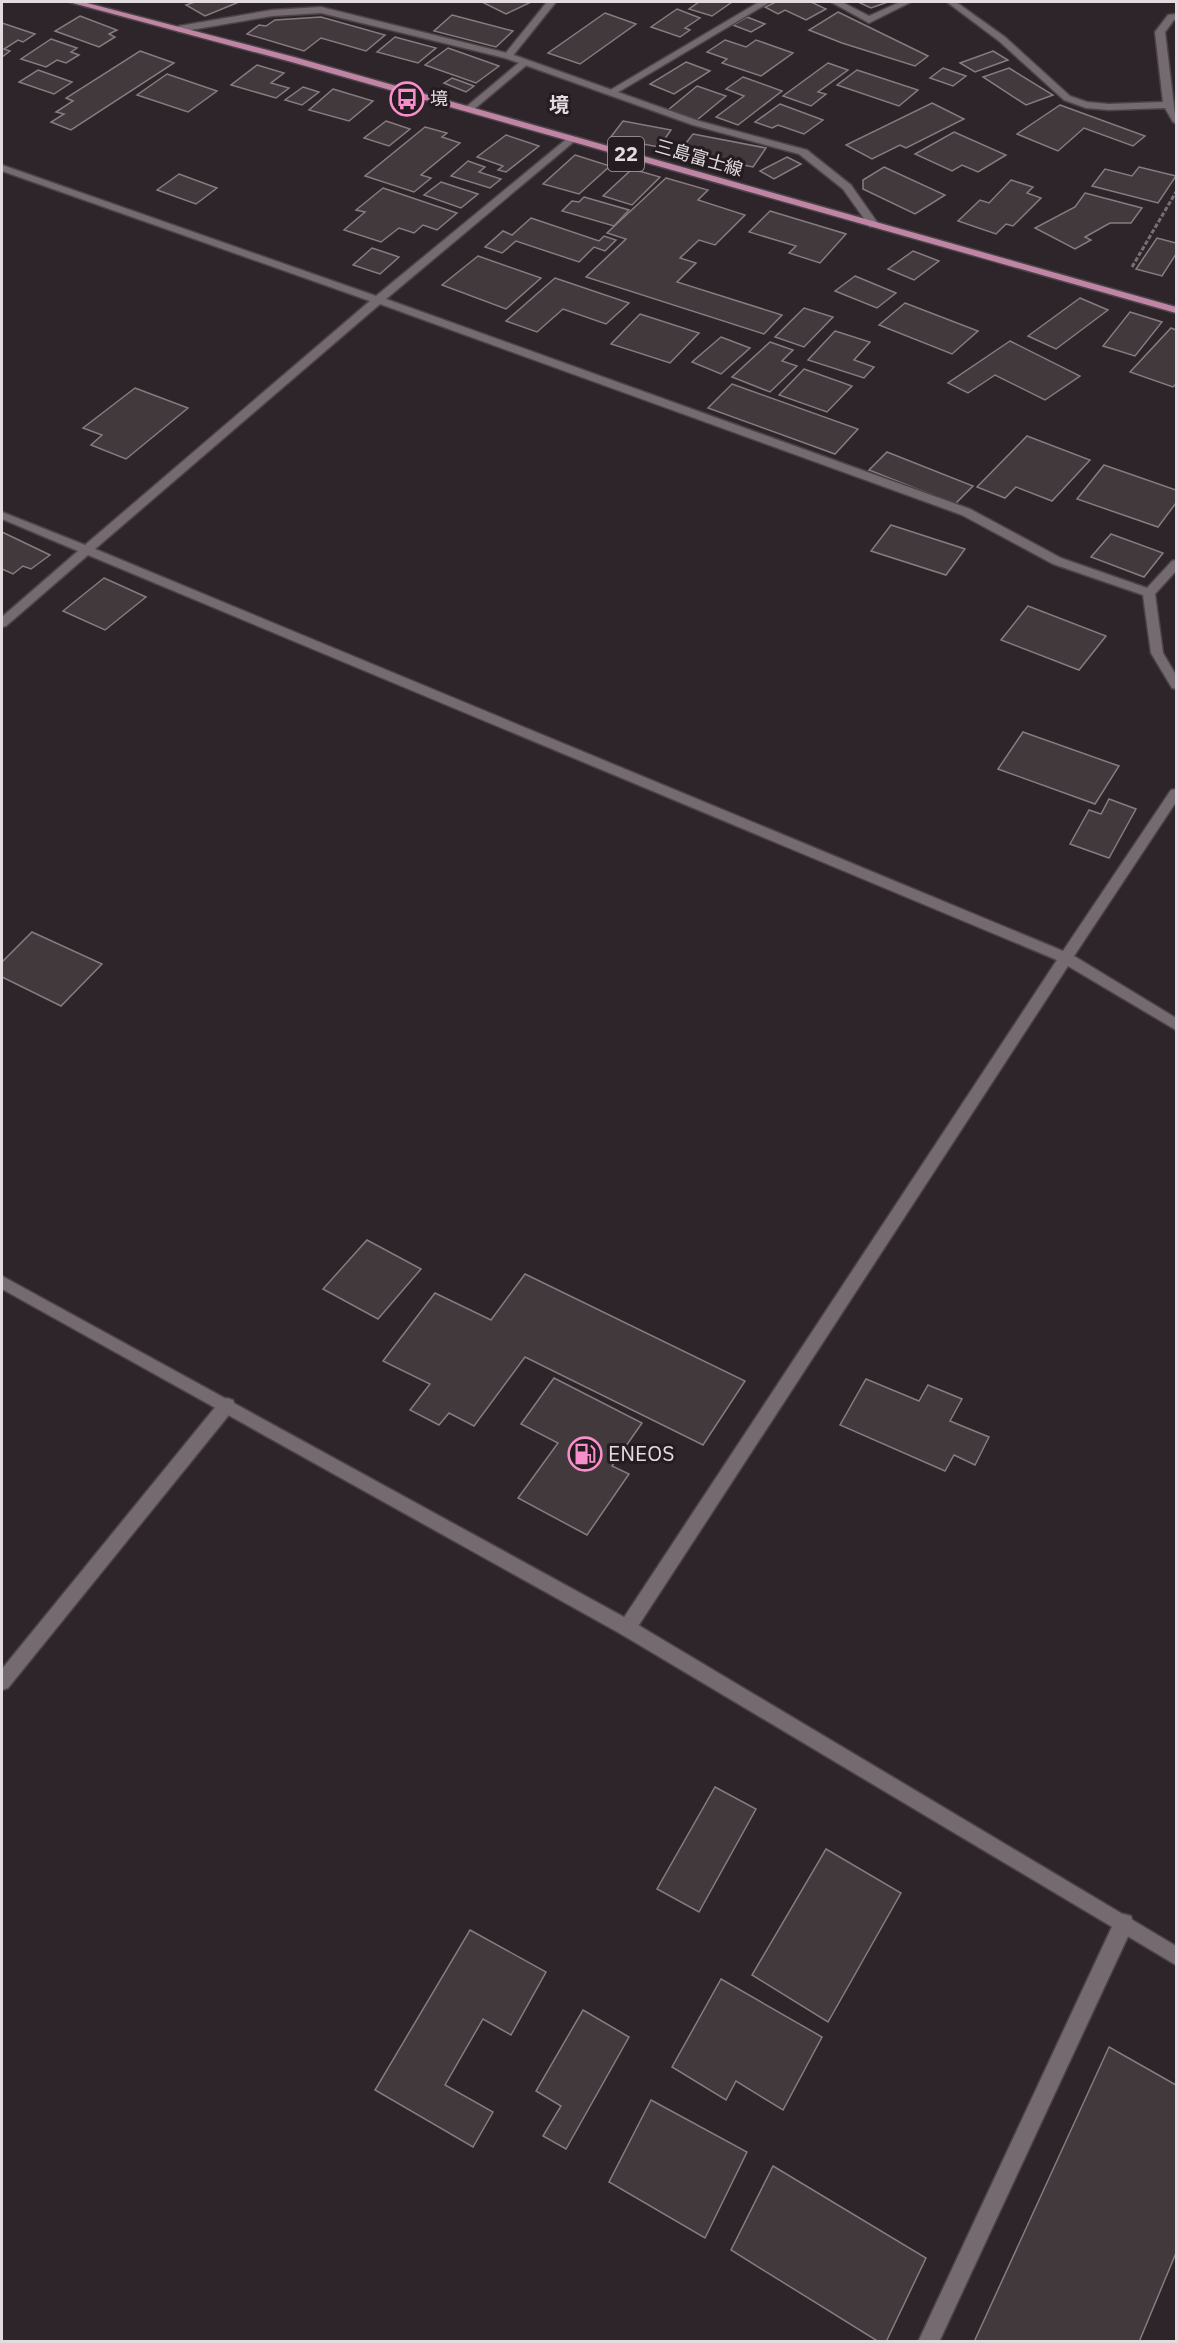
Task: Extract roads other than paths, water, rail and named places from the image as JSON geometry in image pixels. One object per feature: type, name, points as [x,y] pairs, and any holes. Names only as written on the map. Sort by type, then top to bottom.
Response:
[{"type":"main road","name":"三島富士線","points":[[74,2],[469,109],[1176,310]]},
{"type":"street","points":[[508,56],[551,2]]},
{"type":"street","points":[[612,92],[765,2]]},
{"type":"street","points":[[836,2],[869,20],[906,2]]},
{"type":"street","points":[[951,2],[1002,39],[1067,98],[1086,105],[1109,107],[1168,105]]},
{"type":"street","points":[[180,30],[272,13],[321,10],[508,56],[696,123],[803,152],[847,187],[874,225]]},
{"type":"street","points":[[1176,17],[1171,17],[1160,32],[1168,105],[1176,120]]},
{"type":"street","points":[[469,109],[524,63]]},
{"type":"street","points":[[2,623],[378,300],[572,139]]},
{"type":"street","points":[[2,168],[378,300],[966,512],[1057,561],[1149,593]]},
{"type":"street","points":[[2,515],[1066,958],[1176,1025]]},
{"type":"street","points":[[1149,593],[1176,564]]},
{"type":"street","points":[[1149,593],[1157,653],[1176,685]]},
{"type":"street","points":[[627,1628],[1176,793]]},
{"type":"street","points":[[2,1282],[627,1628],[1176,1956]]},
{"type":"street","points":[[2,1682],[227,1405]]},
{"type":"street","points":[[928,2342],[1124,1923]]},
{"type":"place","name":"境","points":[[407,99]]},
{"type":"place","name":"ENEOS","points":[[585,1454]]},
{"type":"district","name":"境","points":[[559,105]]}]
